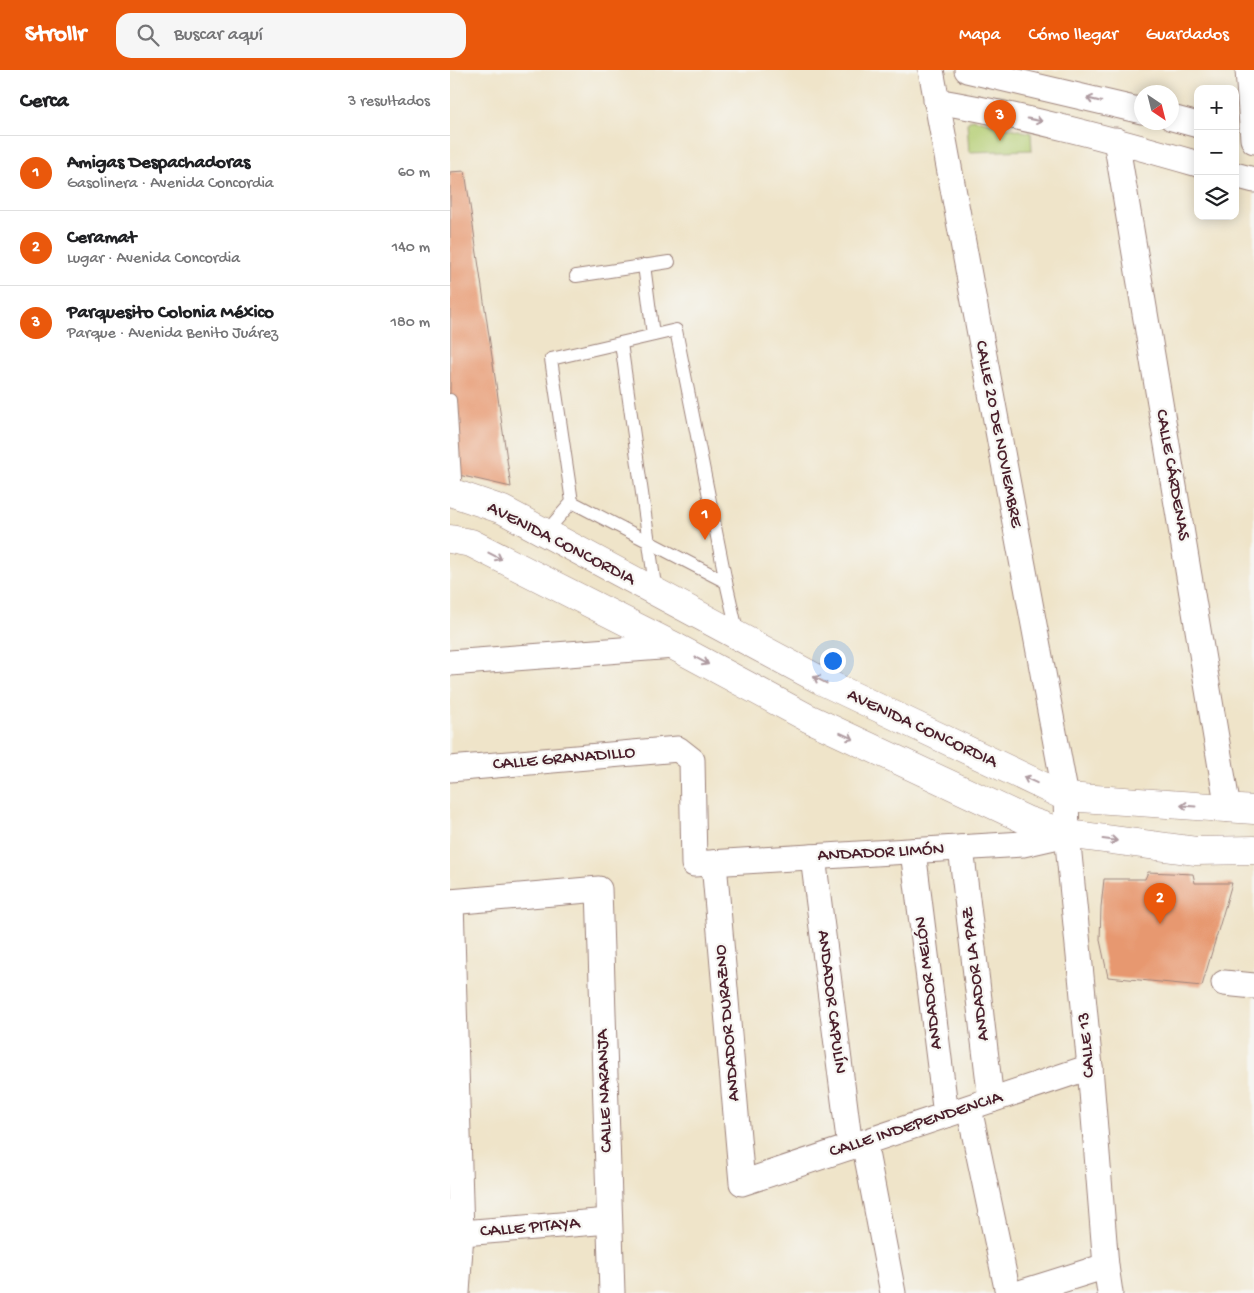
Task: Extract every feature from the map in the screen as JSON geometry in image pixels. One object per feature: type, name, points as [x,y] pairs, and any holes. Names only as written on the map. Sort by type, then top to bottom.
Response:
[{"type":"main road","name":"AVENIDA CONCORDIA","points":[[453,493],[504,510],[820,680],[1066,797],[1241,810]]},
{"type":"main road","points":[[450,539],[471,543],[674,646],[808,718],[1026,820],[1067,834],[1196,851],[1254,850]]},
{"type":"main road","points":[[756,690],[777,658]]},
{"type":"street","name":"CALLE 20 DE NOVIEMBRE","points":[[930,70],[1066,797]]},
{"type":"street","points":[[967,70],[1134,109]]},
{"type":"street","points":[[1248,70],[1249,138]]},
{"type":"street","points":[[936,101],[1040,121],[1116,140],[1194,163]]},
{"type":"street","points":[[1179,120],[1194,124]]},
{"type":"street","name":"CALLE CÁRDENAS","points":[[1116,140],[1241,810]]},
{"type":"street","points":[[1239,176],[1254,180]]},
{"type":"street","points":[[450,664],[674,646]]},
{"type":"street","name":"CALLE GRANADILLO","points":[[450,769],[678,749]]},
{"type":"street","name":"ANDADOR DURAZNO","points":[[678,749],[692,760],[742,1183]]},
{"type":"street","name":"CALLE 13","points":[[1066,797],[1067,834],[1110,1293]]},
{"type":"street","name":"ANDADOR LIMÓN","points":[[704,863],[1023,844],[1067,834]]},
{"type":"street","name":"ANDADOR LA PAZ","points":[[961,848],[968,1108],[1008,1293]]},
{"type":"street","name":"ANDADOR MELÓN","points":[[913,851],[968,1108]]},
{"type":"street","name":"ANDADOR CAPULÍN","points":[[813,856],[857,1145],[893,1293]]},
{"type":"street","name":"CALLE NARANJA","points":[[451,902],[599,889],[612,1293]]},
{"type":"street","points":[[451,902],[457,1293]]},
{"type":"street","points":[[1224,983],[1254,986]]},
{"type":"street","name":"CALLE INDEPENDENCIA","points":[[742,1183],[1090,1068]]},
{"type":"street","name":"CALLE PITAYA","points":[[456,1234],[609,1221]]},
{"type":"street","points":[[1020,1293],[1106,1266]]},
{"type":"lane","points":[[576,276],[669,262]]},
{"type":"lane","points":[[644,266],[653,335]]},
{"type":"lane","points":[[545,533],[572,502],[551,359],[676,330],[738,637]]},
{"type":"lane","points":[[621,343],[656,593]]},
{"type":"lane","points":[[450,400],[453,493]]},
{"type":"lane","points":[[572,502],[726,582]]},
{"type":"green space","points":[[972,119],[1031,133],[1032,150],[969,152],[967,123]]},
{"type":"building","points":[[465,171],[511,487],[450,473],[450,172]]},
{"type":"building","points":[[1148,872],[1193,874],[1195,883],[1232,883],[1202,986],[1108,977],[1100,940],[1104,879],[1145,879]]},
{"type":"place","name":"Parquesito Colonia México","points":[[1000,141]]},
{"type":"place","name":"Amigas Despachadoras","points":[[705,540]]},
{"type":"place","name":"Ceramat","points":[[1160,924]]}]
